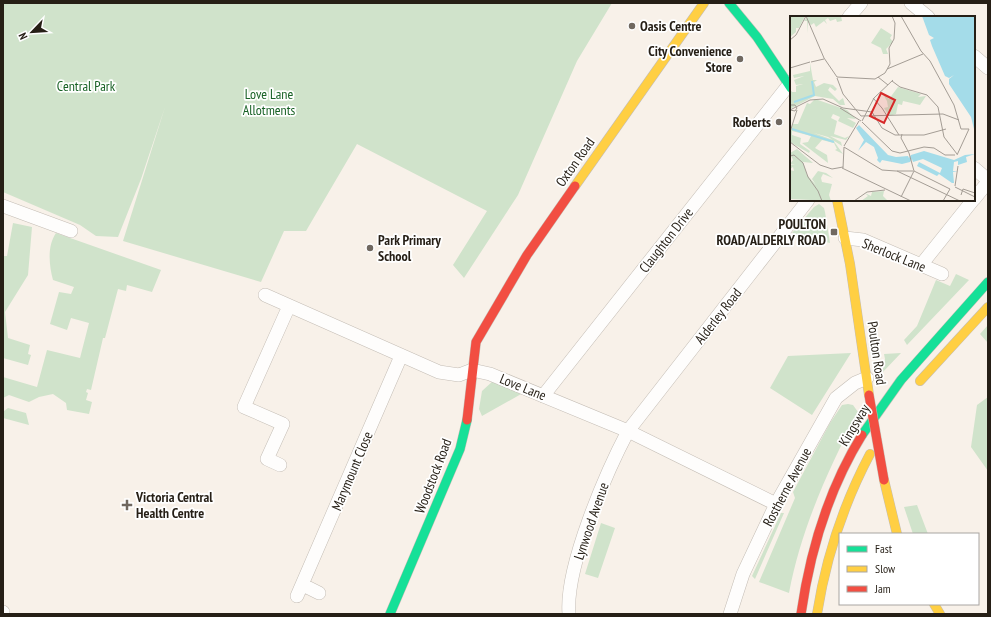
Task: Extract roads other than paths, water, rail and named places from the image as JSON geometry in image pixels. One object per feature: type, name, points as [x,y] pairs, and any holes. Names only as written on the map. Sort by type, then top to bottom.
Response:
[{"type":"main road","name":"Oxton Road","points":[[476,342],[527,255],[704,3]]},
{"type":"main road","points":[[729,3],[754,32],[790,84]]},
{"type":"main road","name":"Poulton Road","points":[[837,201],[845,238],[869,395],[884,480],[897,533]]},
{"type":"main road","name":"Kingsway","points":[[801,614],[810,563],[820,523],[838,482],[865,432],[890,395],[988,282]]},
{"type":"main road","points":[[914,388],[988,307]]},
{"type":"main road","name":"Woodstock Road","points":[[390,614],[460,449],[467,421],[476,342]]},
{"type":"main road","name":"Kingsway","points":[[818,614],[829,555],[844,510],[859,472],[883,432]]},
{"type":"main road","points":[[935,605],[940,614]]},
{"type":"street","points":[[850,16],[861,3]]},
{"type":"street","points":[[911,3],[927,16]]},
{"type":"street","points":[[975,57],[988,68]]},
{"type":"street","name":"Claughton Drive","points":[[544,396],[790,84]]},
{"type":"street","points":[[975,169],[988,181],[975,197]]},
{"type":"street","name":"Alderley Road","points":[[628,431],[807,201]]},
{"type":"street","points":[[921,265],[971,201]]},
{"type":"street","points":[[3,206],[71,231]]},
{"type":"street","name":"Sherlock Lane","points":[[845,238],[863,240],[942,274]]},
{"type":"street","name":"Love Lane","points":[[265,295],[439,372],[459,376],[472,370],[490,374],[544,396],[628,431],[776,504]]},
{"type":"street","points":[[280,465],[267,459],[283,424],[244,407],[289,306]]},
{"type":"street","name":"Marymount Close","points":[[319,593],[300,590],[401,356]]},
{"type":"street","name":"Rostherne Avenue","points":[[730,614],[743,574],[776,504],[836,398],[855,383],[867,378]]},
{"type":"street","name":"Lynwood Avenue","points":[[569,614],[568,600],[580,548],[614,458],[628,431]]},
{"type":"place","name":"Oasis Centre","points":[[632,26]]},
{"type":"place","name":"City Convenience Store","points":[[740,59]]},
{"type":"place","name":"Roberts","points":[[779,122]]},
{"type":"place","name":"POULTON ROAD/ALDERLY ROAD","points":[[834,232]]},
{"type":"place","name":"Park Primary School","points":[[370,248]]},
{"type":"place","name":"Victoria Central Health Centre","points":[[127,505]]},
{"type":"park label","name":"Central Park","points":[[86,86]]},
{"type":"park label","name":"Love Lane Allotments","points":[[269,102]]}]
